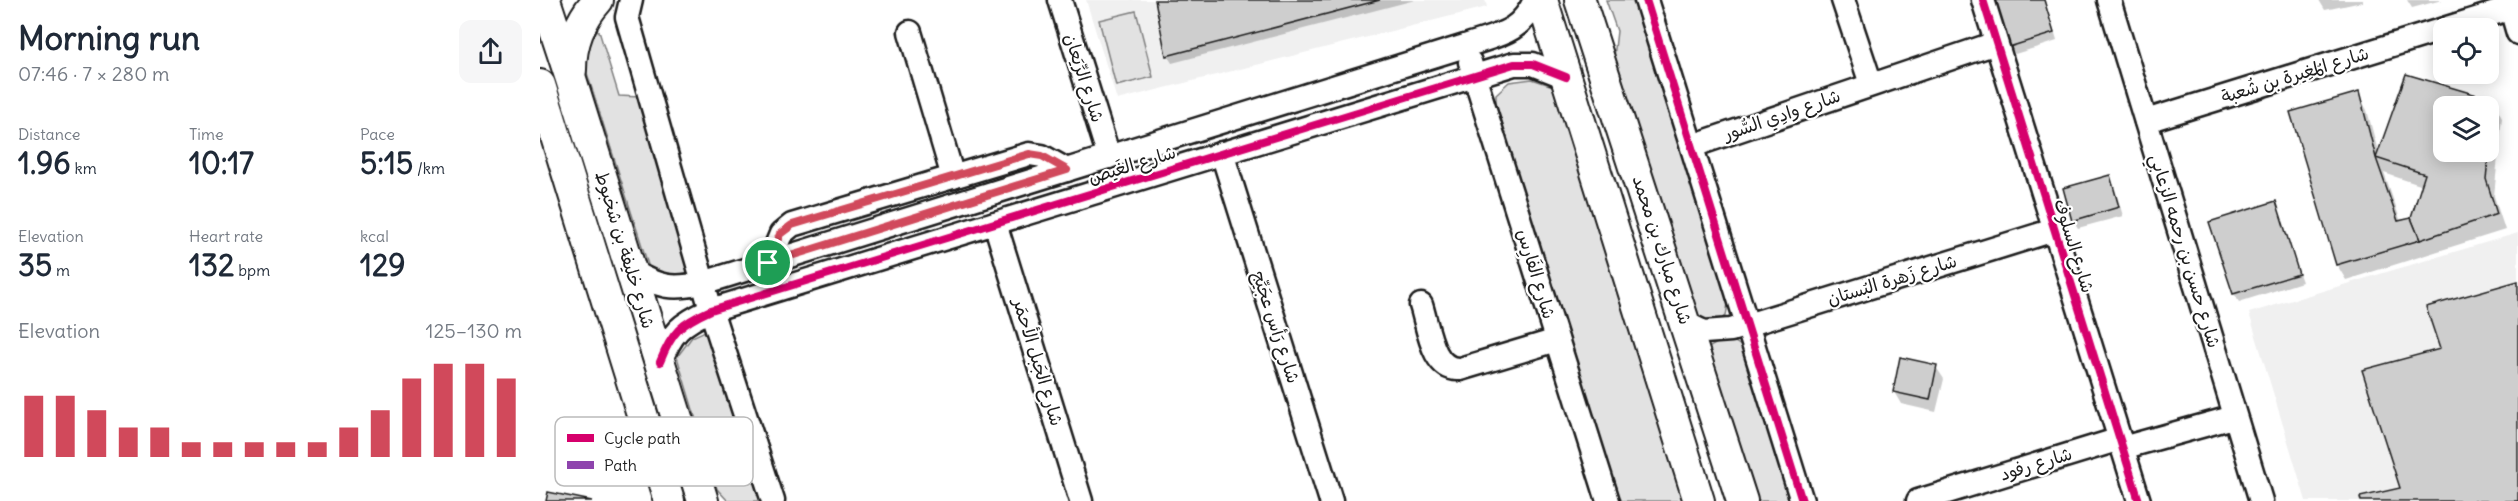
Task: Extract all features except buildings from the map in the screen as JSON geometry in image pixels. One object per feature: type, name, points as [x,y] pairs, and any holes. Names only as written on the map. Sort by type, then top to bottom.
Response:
[{"type":"main road","name":"شارع خليفة بن شخبوط","points":[[545,0],[677,417]]},
{"type":"main road","points":[[570,76],[571,55],[580,22],[598,0]]},
{"type":"main road","points":[[1542,0],[1699,501]]},
{"type":"main road","name":"شارع مبارك بن محمد","points":[[1581,0],[1742,501]]},
{"type":"main road","name":"شارع خليفة بن شخبوط","points":[[540,85],[643,417]]},
{"type":"main road","name":"شارع خليفة بن شخبوط","points":[[664,486],[669,501]]},
{"type":"main road","name":"شارع خليفة بن شخبوط","points":[[698,486],[703,501]]},
{"type":"street","points":[[631,0],[627,17],[703,283],[745,417]]},
{"type":"street","name":"شارع الرِّيَعان","points":[[1060,0],[1109,157]]},
{"type":"street","name":"شارع الغَيص","points":[[631,271],[665,287],[682,288],[703,283],[1465,46],[1515,28],[1526,18],[1535,0]]},
{"type":"street","points":[[1646,0],[1692,146],[1740,327],[1802,501]]},
{"type":"street","points":[[1843,0],[1871,84]]},
{"type":"street","name":"شارع السلوف","points":[[1983,0],[2139,501]]},
{"type":"street","name":"شارع حسن بن رحمه الزعابي","points":[[2109,0],[2261,501]]},
{"type":"street","points":[[2514,8],[2518,33]]},
{"type":"street","name":"شارع المُغِيرة بن شُعبة","points":[[2481,18],[2514,8]]},
{"type":"street","points":[[910,32],[953,177]]},
{"type":"street","name":"شارع المُغِيرة بن شُعبة","points":[[2146,121],[2433,33]]},
{"type":"street","name":"شارع وادِي السُّور","points":[[1692,146],[1996,43]]},
{"type":"street","name":"شارع الفَارِس","points":[[1465,46],[1608,501]]},
{"type":"street","name":"شارع الغَيص","points":[[660,362],[677,329],[691,319],[711,310],[1474,77],[1523,64],[1541,66],[1566,77]]},
{"type":"street","name":"شارع رَأس عجَيِّج","points":[[1221,153],[1331,501]]},
{"type":"street","points":[[768,263],[780,234],[792,225],[1033,154],[1042,156],[1067,170]]},
{"type":"street","name":"شارع الجَبل الأحمَر","points":[[995,223],[1081,501]]},
{"type":"street","name":"شارع زَهرة البُستان","points":[[1685,323],[1704,332],[1740,327],[2054,231]]},
{"type":"street","points":[[1421,305],[1438,358],[1450,368],[1460,369],[1557,340]]},
{"type":"street","name":"شارع زَهرة البُستان","points":[[1697,360],[1709,344],[1740,327]]},
{"type":"street","name":"شارع رفود","points":[[1918,501],[2121,443],[2234,417]]},
{"type":"street","points":[[753,442],[772,501]]},
{"type":"shaded area","points":[[1086,0],[1485,0],[1487,7],[1117,100]]},
{"type":"shaded area","points":[[1606,0],[1636,0],[1728,303],[1726,316],[1717,322],[1700,324],[1614,58],[1617,31]]},
{"type":"shaded area","points":[[1136,11],[1153,77],[1116,86],[1099,20]]},
{"type":"shaded area","points":[[588,27],[599,31],[619,96],[639,97],[691,268],[685,282],[650,271],[579,48]]},
{"type":"shaded area","points":[[1532,79],[1556,87],[1686,501],[1618,501],[1496,109],[1496,94],[1509,82]]},
{"type":"shaded area","points":[[2518,233],[2518,501],[2306,501],[2249,313]]},
{"type":"shaded area","points":[[705,331],[711,334],[738,417],[695,417],[677,357],[692,337]]},
{"type":"shaded area","points":[[1732,340],[1744,348],[1793,501],[1751,501],[1708,348],[1719,342]]},
{"type":"shaded area","points":[[753,462],[766,501],[728,501],[716,486],[753,486]]},
{"type":"marked path","points":[[753,457],[758,455]]},
{"type":"cycle path","points":[[1646,0],[1802,501]]},
{"type":"cycle path","points":[[1983,0],[2139,501]]},
{"type":"cycle path","points":[[660,362],[678,330],[711,310],[1514,64],[1533,64],[1566,77]]},
{"type":"route","points":[[1029,154],[1042,156],[1067,170],[918,216],[768,263],[780,234],[792,225],[1029,154]]}]
